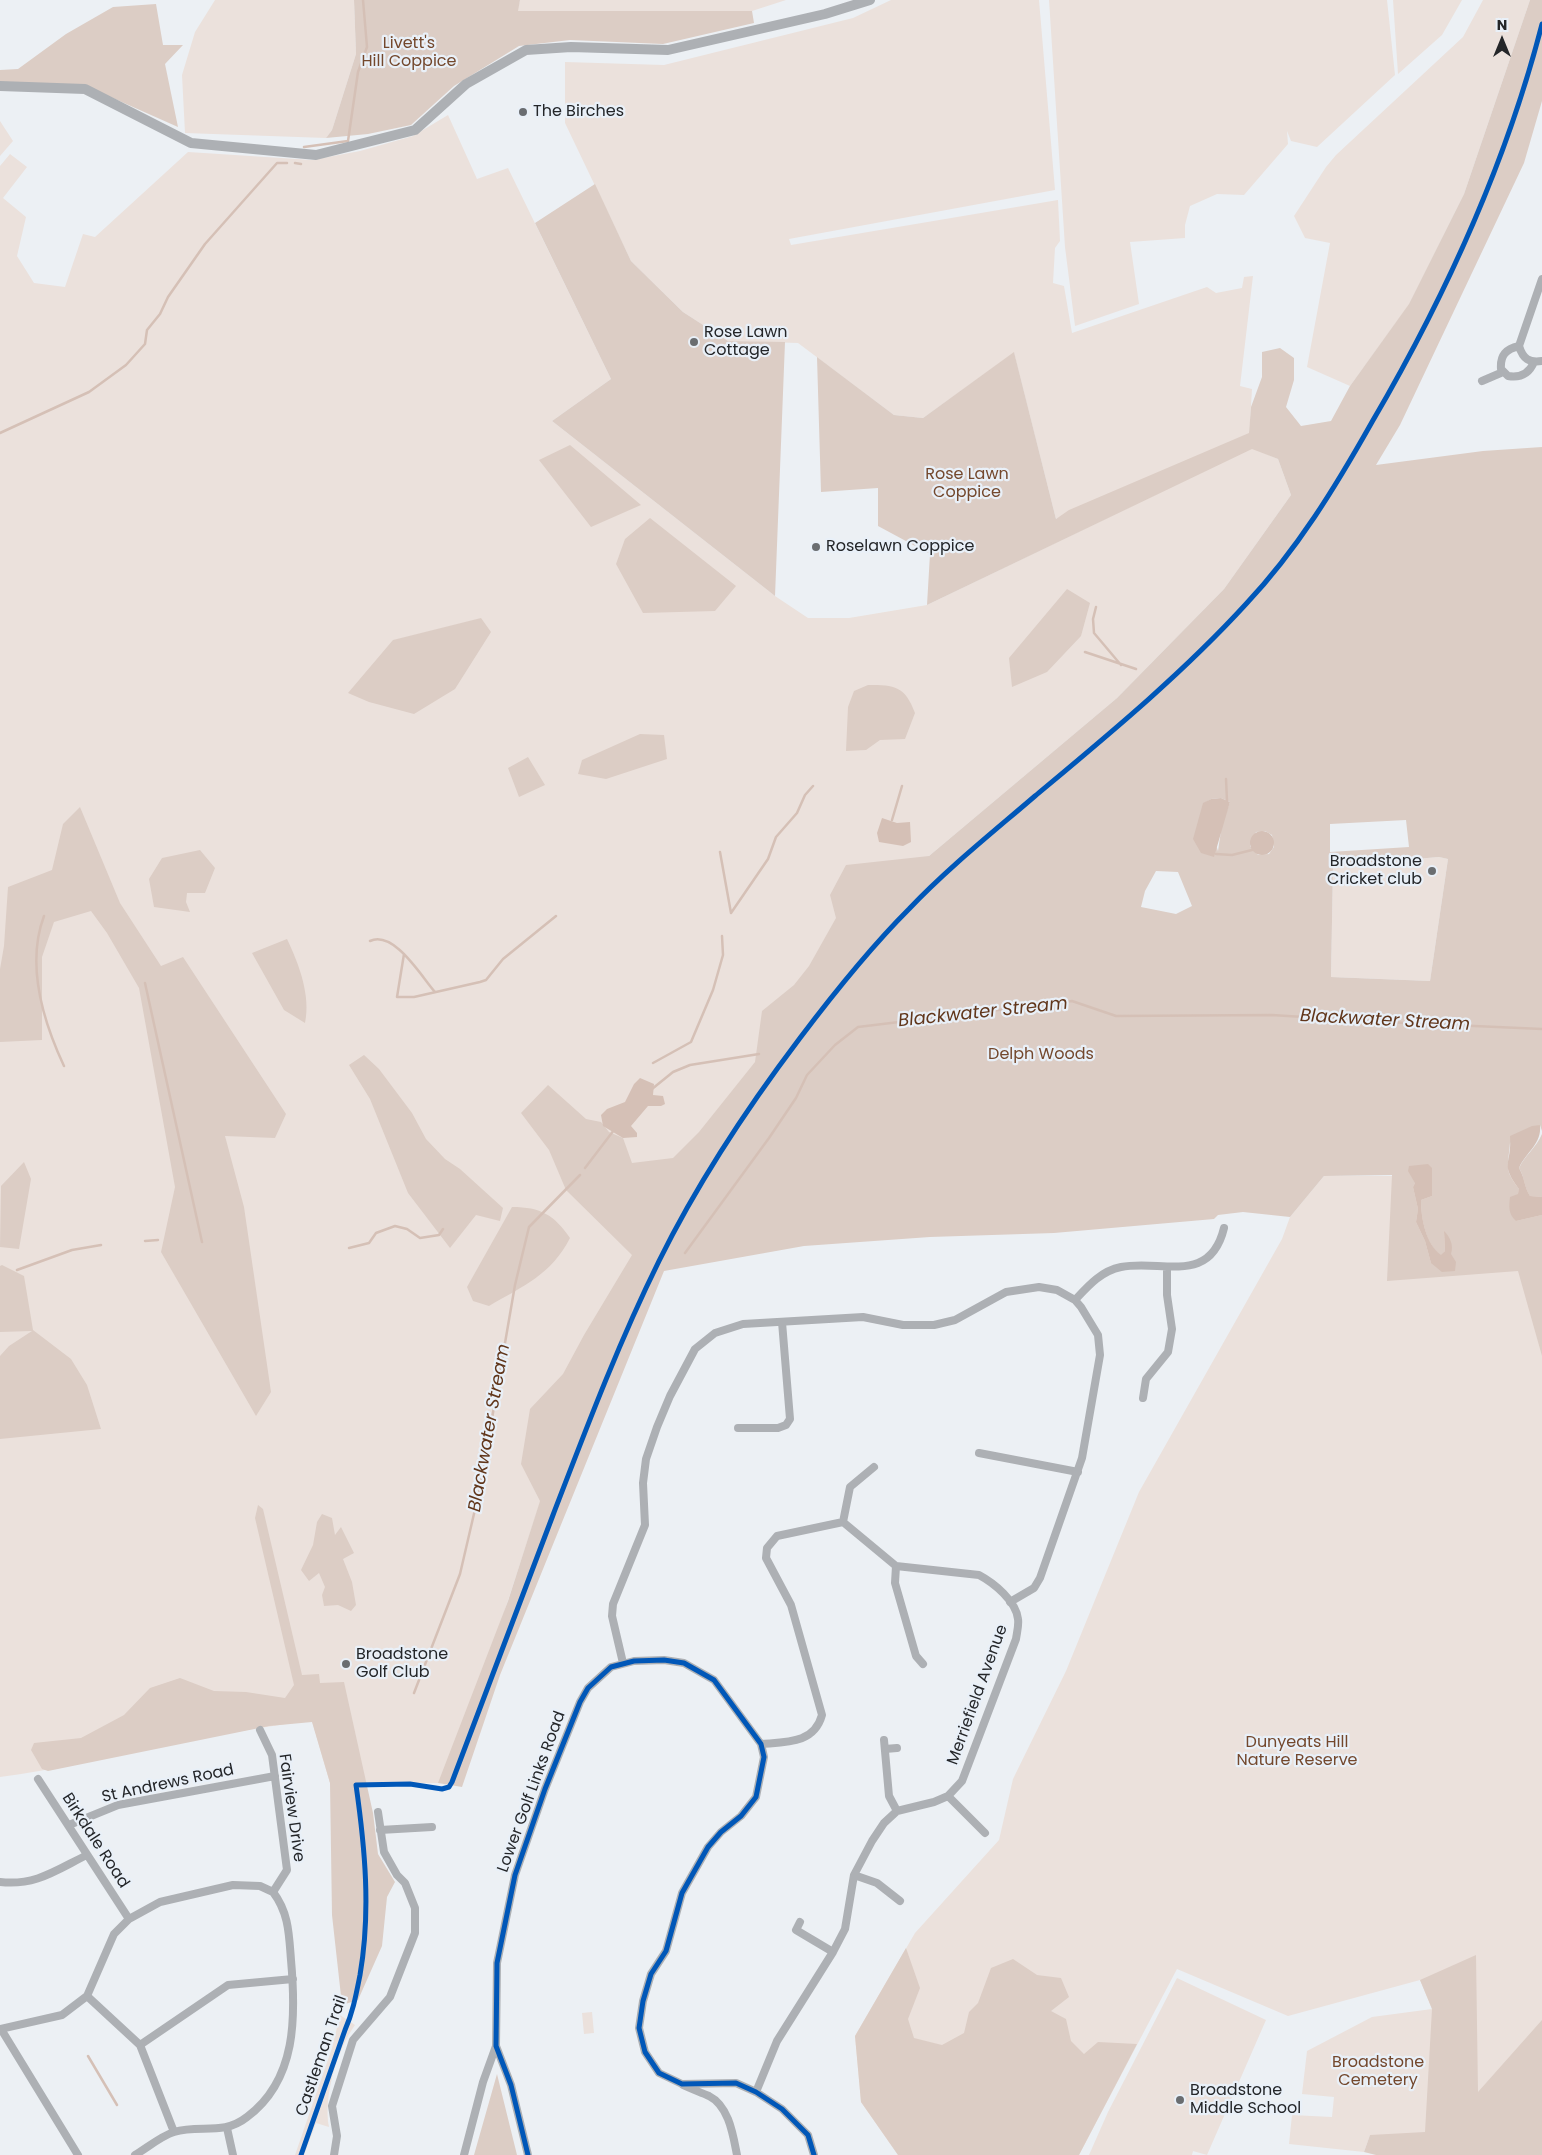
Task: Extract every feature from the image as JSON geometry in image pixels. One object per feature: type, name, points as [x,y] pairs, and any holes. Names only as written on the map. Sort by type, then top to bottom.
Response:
[{"type":"street","points":[[0,86],[85,89],[191,143],[316,155],[415,130],[466,84],[526,50],[571,47],[668,50],[825,14],[870,0]]},
{"type":"street","points":[[1519,346],[1511,348],[1504,354],[1501,364],[1503,372],[1508,376],[1521,376],[1538,362],[1525,358],[1519,346],[1542,279]]},
{"type":"street","points":[[1482,381],[1503,372]]},
{"type":"street","points":[[1075,1300],[1091,1283],[1112,1270],[1122,1267],[1167,1268],[1193,1265],[1205,1259],[1218,1247],[1224,1228]]},
{"type":"street","points":[[1143,1398],[1146,1379],[1168,1352],[1172,1330],[1166,1295],[1167,1268]]},
{"type":"street","points":[[737,2155],[732,2128],[723,2110],[711,2097],[658,2073],[645,2052],[639,2028],[643,2001],[651,1974],[666,1951],[682,1893],[708,1847],[721,1832],[741,1816],[756,1797],[764,1757],[760,1744],[714,1680],[684,1663],[664,1660],[623,1663],[612,1616],[613,1604],[645,1525],[643,1483],[646,1459],[670,1396],[695,1349],[715,1333],[743,1324],[863,1317],[903,1325],[934,1326],[955,1320],[1006,1292],[1039,1287],[1057,1290],[1075,1300],[1094,1326],[1098,1335],[1100,1355],[1078,1472],[1040,1578],[1034,1588],[1010,1602],[991,1581],[980,1575],[896,1566],[842,1522]]},
{"type":"street","points":[[738,1428],[778,1428],[786,1425],[790,1418],[782,1322]]},
{"type":"street","points":[[978,1452],[1078,1472]]},
{"type":"street","points":[[842,1522],[850,1487],[874,1467]]},
{"type":"street","points":[[760,1744],[790,1742],[805,1738],[817,1727],[822,1715],[790,1606],[766,1558],[767,1548],[777,1536],[842,1522]]},
{"type":"street","points":[[896,1566],[895,1583],[916,1656],[923,1664]]},
{"type":"street","name":"Merriefield Avenue","points":[[948,1796],[962,1781],[1016,1639],[1019,1621],[1017,1612],[1010,1602]]},
{"type":"street","name":"Lower Golf Links Road","points":[[528,2155],[511,2085],[496,2046],[497,1963],[505,1915],[514,1875],[545,1789],[580,1702],[598,1677],[611,1666],[623,1663]]},
{"type":"street","name":"Fairview Drive","points":[[260,1730],[272,1755],[287,1870],[273,1892]]},
{"type":"street","points":[[884,1740],[889,1796],[896,1811]]},
{"type":"street","points":[[885,1749],[897,1748]]},
{"type":"street","name":"St Andrews Road","points":[[69,1825],[118,1805],[275,1776]]},
{"type":"street","name":"Birkdale Road","points":[[38,1779],[129,1919]]},
{"type":"street","points":[[756,2092],[777,2041],[833,1952],[845,1929],[854,1875],[872,1841],[896,1811],[934,1802],[948,1796],[985,1834]]},
{"type":"street","points":[[334,2155],[337,2136],[332,2106],[353,2040],[390,1997],[415,1933],[415,1908],[404,1883],[397,1875],[384,1852],[378,1812]]},
{"type":"street","points":[[380,1830],[432,1827]]},
{"type":"street","points":[[0,1882],[23,1884],[37,1880],[87,1855]]},
{"type":"street","points":[[854,1875],[877,1883],[900,1901]]},
{"type":"street","points":[[78,2155],[0,2029],[62,2015],[87,1996],[114,1934],[129,1919],[160,1902],[233,1886],[260,1886],[273,1892],[282,1905],[288,1924],[293,1979],[294,2030],[278,2081],[270,2097],[247,2118],[227,2128],[174,2132],[135,2155]]},
{"type":"street","points":[[800,1922],[796,1930],[833,1952]]},
{"type":"street","points":[[140,2045],[228,1985],[293,1979]]},
{"type":"street","points":[[87,1996],[140,2045],[174,2132]]},
{"type":"street","points":[[464,2155],[483,2082],[496,2046]]},
{"type":"street","points":[[682,2084],[736,2083],[756,2092],[782,2108],[808,2136],[814,2155]]},
{"type":"street","points":[[227,2128],[233,2155]]},
{"type":"green space","points":[[215,0],[354,0],[356,54],[332,130],[326,138],[185,133],[182,75],[195,32]]},
{"type":"green space","name":"Livett's Hill Coppice","points":[[354,0],[520,0],[518,11],[752,11],[754,23],[663,44],[570,40],[519,46],[454,86],[411,125],[368,134],[326,138],[332,130],[356,54]]},
{"type":"green space","points":[[520,0],[786,0],[752,11],[517,11]]},
{"type":"green space","points":[[891,0],[1039,0],[1055,190],[789,239],[791,245],[1058,200],[1060,241],[1055,248],[1053,283],[1064,286],[1072,333],[1207,287],[1216,293],[1242,288],[1244,277],[1253,276],[1240,386],[1252,389],[1249,440],[1056,519],[1014,353],[923,418],[894,415],[798,343],[728,341],[683,312],[631,261],[565,123],[565,62],[664,65],[853,18]]},
{"type":"green space","points":[[1049,0],[1387,0],[1395,75],[1317,147],[1291,141],[1287,131],[1288,144],[1244,195],[1217,194],[1190,206],[1185,225],[1185,238],[1130,242],[1139,304],[1075,326],[1065,247]]},
{"type":"green space","points":[[1393,0],[1462,0],[1442,35],[1398,74]]},
{"type":"green space","points":[[1483,0],[1530,0],[1464,194],[1409,305],[1350,386],[1307,367],[1330,243],[1305,238],[1294,216],[1336,155],[1463,37]]},
{"type":"green space","name":"Delph Woods","points":[[1530,0],[1542,0],[1542,101],[1524,163],[1400,425],[1376,465],[1483,451],[1542,447],[1542,1131],[1540,1125],[1510,1143],[1508,1168],[1511,1177],[1519,1189],[1516,1221],[1542,1215],[1542,1356],[1518,1271],[1387,1281],[1392,1175],[1324,1176],[1290,1217],[1243,1212],[1218,1215],[1214,1219],[1054,1233],[930,1237],[804,1246],[664,1271],[500,1675],[462,1787],[438,1783],[508,1601],[540,1501],[521,1464],[530,1409],[563,1374],[632,1255],[566,1190],[549,1150],[521,1113],[548,1085],[586,1119],[601,1122],[609,1132],[623,1138],[632,1163],[673,1158],[699,1132],[755,1062],[762,1011],[794,985],[809,966],[836,918],[830,895],[846,865],[929,856],[1117,698],[1224,589],[1291,495],[1278,459],[1252,449],[927,605],[930,554],[878,526],[878,488],[821,492],[817,357],[894,415],[923,418],[1014,352],[1056,519],[1069,510],[1249,433],[1251,407],[1262,377],[1262,352],[1280,348],[1294,358],[1294,380],[1286,407],[1301,426],[1331,421],[1350,386],[1409,304],[1464,194]],"holes":[[[1221,798],[1230,802],[1222,824],[1218,851],[1203,804],[1211,799]],[[1406,820],[1409,847],[1330,852],[1330,824]],[[1265,831],[1272,835],[1274,847],[1269,854],[1258,855],[1250,846],[1256,832]],[[1439,857],[1448,859],[1430,981],[1331,977],[1333,866]],[[1156,871],[1178,872],[1192,906],[1176,914],[1141,907],[1145,891]],[[1432,1168],[1432,1196],[1421,1200],[1423,1223],[1428,1238],[1441,1256],[1445,1251],[1444,1232],[1451,1254],[1431,1263],[1425,1241],[1416,1222],[1418,1209],[1413,1187]]]},
{"type":"green space","points":[[156,4],[163,45],[183,45],[165,64],[178,127],[88,87],[0,82],[0,70],[18,69],[66,34],[113,7]]},
{"type":"green space","name":"Broadstone Golf Club","points":[[448,115],[477,179],[508,168],[611,379],[552,421],[775,596],[808,618],[849,618],[927,605],[1252,448],[1278,459],[1291,495],[1224,589],[1117,698],[929,856],[826,984],[557,1451],[448,1783],[330,1783],[312,1721],[234,1732],[78,1764],[0,1777],[0,166],[10,154],[27,167],[3,198],[26,217],[17,256],[34,283],[65,287],[83,234],[95,237],[188,152],[312,160],[360,151],[413,136]]},
{"type":"green space","points":[[0,121],[13,141],[0,156]]},
{"type":"green space","points":[[595,184],[631,261],[683,312],[728,341],[785,342],[775,596],[552,421],[611,379],[535,223]]},
{"type":"green space","points":[[570,445],[641,505],[591,527],[539,460]]},
{"type":"green space","points":[[650,518],[736,586],[715,611],[643,613],[616,564],[625,539]]},
{"type":"green space","points":[[1067,589],[1090,603],[1081,636],[1047,672],[1012,687],[1009,658]]},
{"type":"green space","points":[[481,618],[491,632],[455,689],[414,714],[369,702],[348,693],[393,640]]},
{"type":"green space","points":[[868,685],[898,689],[907,697],[915,713],[905,739],[880,740],[866,750],[846,751],[848,707],[854,691]]},
{"type":"green space","points":[[640,734],[664,735],[667,759],[606,779],[578,774],[582,760]]},
{"type":"green space","points":[[528,757],[545,785],[519,797],[508,768]]},
{"type":"green space","points":[[80,807],[120,903],[161,966],[183,957],[286,1114],[275,1138],[225,1136],[244,1207],[271,1392],[256,1416],[161,1252],[175,1187],[139,988],[107,933],[91,911],[54,922],[42,957],[42,1040],[0,1042],[0,969],[4,946],[8,887],[52,870],[63,824]]},
{"type":"green space","points":[[200,850],[215,868],[205,893],[187,893],[186,902],[190,912],[154,907],[149,879],[162,858]]},
{"type":"green space","points":[[1439,857],[1448,859],[1430,981],[1331,977],[1333,866]]},
{"type":"green space","points":[[287,939],[303,980],[306,1002],[305,1023],[284,1010],[252,953]]},
{"type":"green space","points":[[364,1055],[379,1069],[412,1113],[426,1139],[445,1159],[460,1169],[503,1208],[500,1221],[476,1215],[450,1248],[408,1193],[370,1099],[349,1065]]},
{"type":"green space","points":[[1542,1134],[1542,1197],[1530,1196],[1519,1168]]},
{"type":"green space","points":[[24,1162],[31,1179],[19,1249],[0,1247],[1,1186]]},
{"type":"green space","name":"Dunyeats Hill Nature Reserve","points":[[1324,1176],[1542,1176],[1542,2155],[1370,2135],[1364,2152],[1289,2144],[1292,2115],[1332,2117],[1334,2097],[1302,2094],[1307,2051],[1372,2017],[1432,2009],[1420,1980],[1288,2016],[1177,1969],[1079,2155],[898,2155],[861,2102],[855,2036],[915,1933],[999,1840],[1013,1779],[1066,1671],[1139,1492],[1282,1239],[1290,1217]]},
{"type":"green space","points":[[512,1207],[522,1207],[546,1214],[558,1223],[570,1238],[545,1271],[525,1285],[489,1306],[473,1301],[467,1287]]},
{"type":"green space","points":[[2,1265],[24,1276],[33,1330],[71,1359],[87,1385],[101,1429],[0,1439],[0,1356],[9,1346],[32,1331],[0,1332],[0,1266]]},
{"type":"green space","points":[[258,1505],[263,1509],[302,1675],[319,1674],[320,1683],[344,1682],[373,1813],[378,1854],[395,1882],[387,1897],[382,1946],[358,2000],[342,2005],[332,1915],[330,1783],[312,1722],[269,1726],[48,1771],[42,1769],[31,1750],[34,1743],[81,1738],[124,1715],[150,1688],[180,1678],[214,1691],[246,1692],[285,1698],[294,1685],[255,1518]]},
{"type":"green space","points":[[322,1514],[332,1518],[335,1535],[341,1527],[354,1553],[343,1559],[352,1582],[356,1605],[351,1611],[338,1605],[324,1606],[322,1595],[325,1587],[319,1573],[309,1581],[301,1570],[313,1545],[317,1522]]},
{"type":"green space","points":[[906,1948],[920,1988],[908,2019],[914,2038],[942,2045],[964,2033],[969,2012],[978,2003],[991,1968],[1013,1959],[1037,1975],[1061,1978],[1069,1997],[1051,2011],[1066,2019],[1071,2041],[1084,2054],[1098,2042],[1137,2044],[1079,2155],[898,2155],[861,2102],[855,2036]]},
{"type":"green space","points":[[1476,1955],[1478,2092],[1542,2020],[1542,2155],[1376,2155],[1364,2152],[1370,2135],[1425,2132],[1432,2009],[1420,1980]]},
{"type":"green space","name":"Broadstone Middle School","points":[[1177,1978],[1266,2020],[1207,2155],[1193,2151],[1192,2155],[1089,2155],[1108,2112]]},
{"type":"green space","points":[[592,2012],[594,2033],[584,2034],[582,2013]]},
{"type":"green space","points":[[340,2015],[355,2025],[342,2047],[333,2074],[328,2102],[329,2127],[316,2123],[304,2155],[295,2155],[332,2048]]},
{"type":"green space","points":[[497,2074],[517,2155],[474,2155]]},
{"type":"shaded area","points":[[1221,798],[1230,802],[1214,857],[1201,853],[1193,839],[1203,803],[1211,799]]},
{"type":"shaded area","points":[[882,818],[897,823],[910,822],[911,842],[903,846],[879,842],[877,833]]},
{"type":"shaded area","points":[[1262,831],[1271,834],[1274,843],[1271,852],[1262,855],[1253,852],[1250,843],[1253,834]]},
{"type":"shaded area","points":[[1325,1012],[1335,1015],[1341,1020],[1332,1023],[1315,1020],[1317,1016]]},
{"type":"shaded area","points":[[640,1078],[654,1084],[653,1095],[663,1096],[665,1104],[661,1106],[648,1106],[631,1126],[637,1133],[637,1137],[623,1138],[603,1126],[601,1115],[607,1109],[625,1102],[634,1084]]},
{"type":"shaded area","points":[[1540,1125],[1539,1137],[1519,1168],[1530,1196],[1542,1197],[1542,1215],[1516,1221],[1510,1213],[1509,1207],[1510,1197],[1518,1194],[1519,1189],[1509,1174],[1510,1136],[1532,1126]]},
{"type":"shaded area","points":[[1428,1164],[1432,1168],[1432,1196],[1421,1200],[1423,1223],[1428,1238],[1441,1255],[1445,1251],[1444,1231],[1448,1236],[1452,1244],[1451,1254],[1456,1262],[1455,1271],[1442,1272],[1431,1263],[1425,1241],[1416,1222],[1418,1209],[1413,1187],[1415,1183],[1408,1171],[1409,1166]]},
{"type":"waterway","points":[[304,147],[348,141],[358,72],[367,47],[363,0]]},
{"type":"waterway","points":[[0,433],[89,392],[126,365],[145,344],[147,330],[160,314],[168,297],[205,244],[277,163],[287,163]]},
{"type":"waterway","points":[[295,163],[301,164]]},
{"type":"waterway","points":[[1096,607],[1093,619],[1094,633],[1121,665]]},
{"type":"waterway","points":[[1085,652],[1136,669]]},
{"type":"waterway","points":[[1226,779],[1227,801]]},
{"type":"waterway","points":[[731,913],[768,859],[776,837],[797,813],[805,795],[813,786]]},
{"type":"waterway","points":[[892,820],[902,786]]},
{"type":"waterway","points":[[1216,854],[1232,855],[1252,850]]},
{"type":"waterway","points":[[720,852],[731,913]]},
{"type":"waterway","points":[[44,916],[39,934],[37,953],[39,992],[49,1030],[64,1066]]},
{"type":"waterway","points":[[404,954],[397,997],[414,997],[480,982],[486,980],[503,959],[556,916]]},
{"type":"waterway","points":[[653,1063],[691,1042],[713,990],[723,955],[722,936]]},
{"type":"waterway","points":[[370,941],[379,939],[397,948],[415,966],[435,992]]},
{"type":"waterway","points":[[145,983],[202,1242]]},
{"type":"waterway","name":"Blackwater Stream","points":[[685,1253],[769,1138],[796,1098],[807,1075],[835,1045],[858,1027],[1072,1001],[1116,1016],[1272,1015],[1319,1018]]},
{"type":"waterway","name":"Blackwater Stream","points":[[1339,1020],[1542,1029]]},
{"type":"waterway","name":"Blackwater Stream","points":[[652,1089],[673,1072],[690,1065],[759,1054]]},
{"type":"waterway","name":"Blackwater Stream","points":[[585,1168],[614,1130]]},
{"type":"waterway","name":"Blackwater Stream","points":[[414,1693],[460,1574],[480,1488],[515,1285],[529,1227],[580,1175]]},
{"type":"waterway","points":[[349,1248],[369,1243],[376,1233],[395,1226],[407,1229],[420,1238],[439,1235],[443,1229]]},
{"type":"waterway","points":[[145,1241],[158,1240]]},
{"type":"waterway","points":[[17,1270],[72,1250],[101,1245]]},
{"type":"waterway","points":[[88,2056],[117,2105]]},
{"type":"cycle path","name":"Castleman Trail","points":[[301,2155],[350,2017],[360,1975],[365,1927],[366,1880],[356,1785],[410,1784],[442,1789],[449,1787],[452,1782],[603,1387],[644,1292],[690,1203],[742,1118],[780,1064],[839,988],[894,924],[955,865],[1117,727],[1196,655],[1265,583],[1299,540],[1330,493],[1399,375],[1448,278],[1471,229],[1511,128],[1542,24]]},
{"type":"cycle path","points":[[528,2155],[511,2085],[496,2046],[497,1963],[515,1875],[545,1789],[580,1702],[588,1688],[611,1667],[634,1661],[664,1660],[684,1663],[714,1680],[761,1744],[764,1757],[756,1797],[741,1816],[721,1832],[708,1847],[682,1893],[666,1951],[651,1974],[643,2001],[639,2028],[645,2052],[659,2073],[682,2084],[736,2083],[756,2092],[782,2109],[808,2135],[814,2155]]},
{"type":"place","name":"The Birches","points":[[523,112]]},
{"type":"place","name":"Rose Lawn Cottage","points":[[694,342]]},
{"type":"place","name":"Roselawn Coppice","points":[[816,547]]},
{"type":"place","name":"Broadstone Cricket club","points":[[1432,871]]},
{"type":"place","name":"Broadstone Golf Club","points":[[346,1664]]},
{"type":"place","name":"Broadstone Middle School","points":[[1180,2100]]},
{"type":"park label","name":"Rose Lawn Coppice","points":[[967,484]]},
{"type":"park label","name":"Broadstone Cemetery","points":[[1378,2072]]}]
